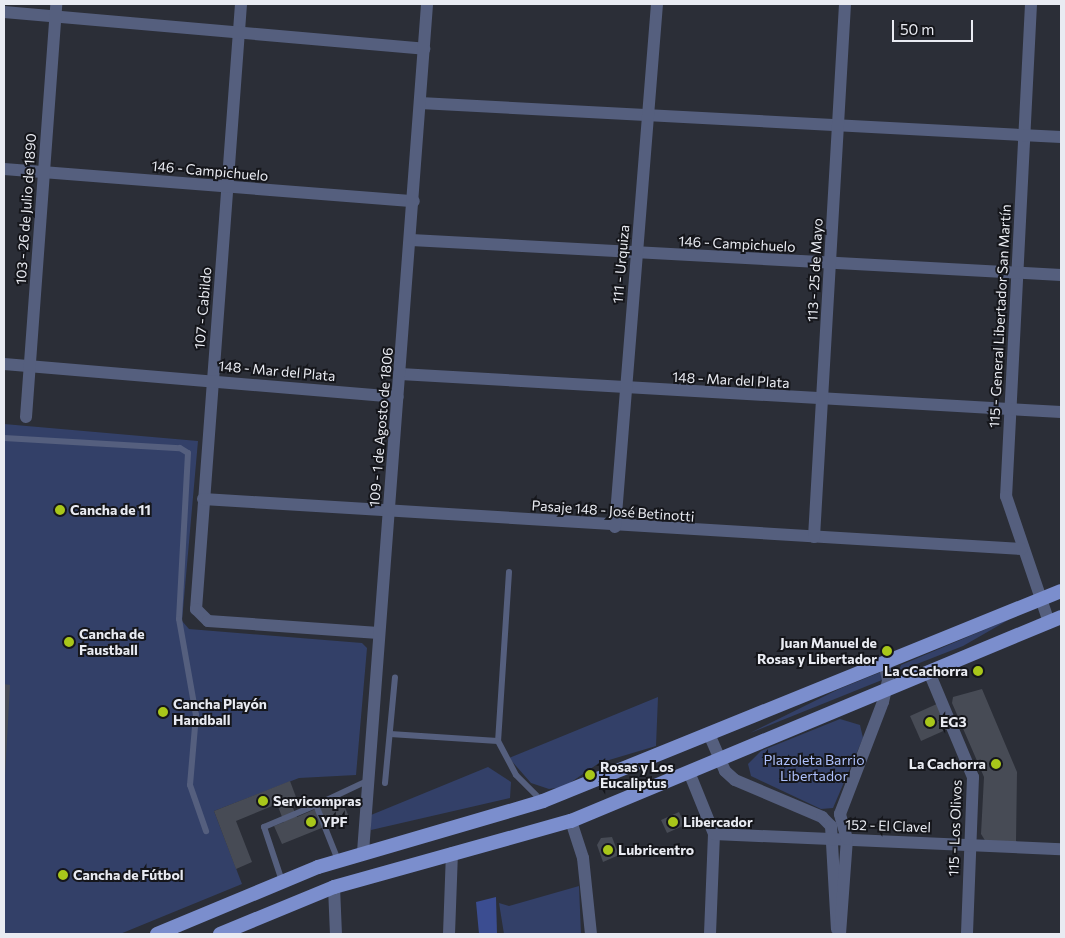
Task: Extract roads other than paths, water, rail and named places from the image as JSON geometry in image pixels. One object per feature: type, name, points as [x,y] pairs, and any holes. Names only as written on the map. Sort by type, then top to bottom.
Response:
[{"type":"main road","points":[[158,934],[282,881],[338,860],[543,801],[1061,590]]},
{"type":"main road","points":[[220,934],[334,887],[571,821],[1055,620]]},
{"type":"street","name":"107 - Cabildo","points":[[242,4],[230,188],[211,381],[196,603],[199,615],[208,621],[379,633]]},
{"type":"street","name":"109 - 1 de Agosto de 1806","points":[[363,852],[367,781],[414,201],[427,4]]},
{"type":"street","name":"111 - Urquiza","points":[[615,527],[649,116],[656,4]]},
{"type":"street","name":"113 - 25 de Mayo","points":[[814,537],[845,4]]},
{"type":"street","name":"115 - General Libertador San Martín","points":[[1030,4],[1006,503],[1039,599],[1055,620]]},
{"type":"street","points":[[4,12],[55,10],[239,34],[424,49]]},
{"type":"street","name":"103 - 26 de Julio de 1890","points":[[26,417],[55,10]]},
{"type":"street","points":[[420,103],[1061,137]]},
{"type":"street","name":"146 - Campichuelo","points":[[4,169],[414,201]]},
{"type":"street","name":"146 - Campichuelo","points":[[411,240],[638,254],[1061,275]]},
{"type":"street","name":"148 - Mar del Plata","points":[[4,364],[398,397]]},
{"type":"street","name":"148 - Mar del Plata","points":[[400,374],[625,389],[1010,411],[1061,412]]},
{"type":"street","name":"Pasaje 148 - José Betinotti","points":[[203,499],[389,510],[615,527],[1021,549]]},
{"type":"street","points":[[839,934],[847,839],[842,806],[887,690],[884,662]]},
{"type":"street","name":"115 - Los Olivos","points":[[929,672],[973,777],[967,934]]},
{"type":"street","points":[[708,734],[719,759],[735,780],[822,817],[831,826],[834,839],[839,934]]},
{"type":"street","points":[[689,772],[714,834],[710,934]]},
{"type":"street","points":[[571,821],[583,858],[591,934]]},
{"type":"street","name":"152 - El Clavel","points":[[714,834],[1061,849]]},
{"type":"street","points":[[449,934],[452,853]]},
{"type":"street","points":[[334,887],[336,934]]},
{"type":"lane","points":[[4,438],[180,448],[188,453],[179,619],[196,715],[190,786],[206,831]]},
{"type":"lane","points":[[510,572],[498,742],[516,775],[543,801]]},
{"type":"lane","points":[[385,784],[395,677]]},
{"type":"lane","points":[[390,734],[498,742]]},
{"type":"lane","points":[[282,881],[264,827],[367,781]]},
{"type":"lane","points":[[316,805],[338,860]]},
{"type":"place","name":"Cancha de 11","points":[[60,510]]},
{"type":"place","name":"Cancha de Faustball","points":[[69,642]]},
{"type":"place","name":"Juan Manuel de Rosas y Libertador","points":[[887,651]]},
{"type":"place","name":"La cCachorra","points":[[978,671]]},
{"type":"place","name":"Cancha Playón Handball","points":[[163,712]]},
{"type":"place","name":"EG3","points":[[930,722]]},
{"type":"place","name":"La Cachorra","points":[[996,764]]},
{"type":"place","name":"Rosas y Los Eucaliptus","points":[[590,775]]},
{"type":"place","name":"Servicompras","points":[[263,801]]},
{"type":"place","name":"YPF","points":[[311,822]]},
{"type":"place","name":"Libercador","points":[[673,822]]},
{"type":"place","name":"Lubricentro","points":[[608,850]]},
{"type":"place","name":"Cancha de Fútbol","points":[[63,875]]},
{"type":"park label","name":"Plazoleta Barrio Libertador","points":[[814,768]]}]
